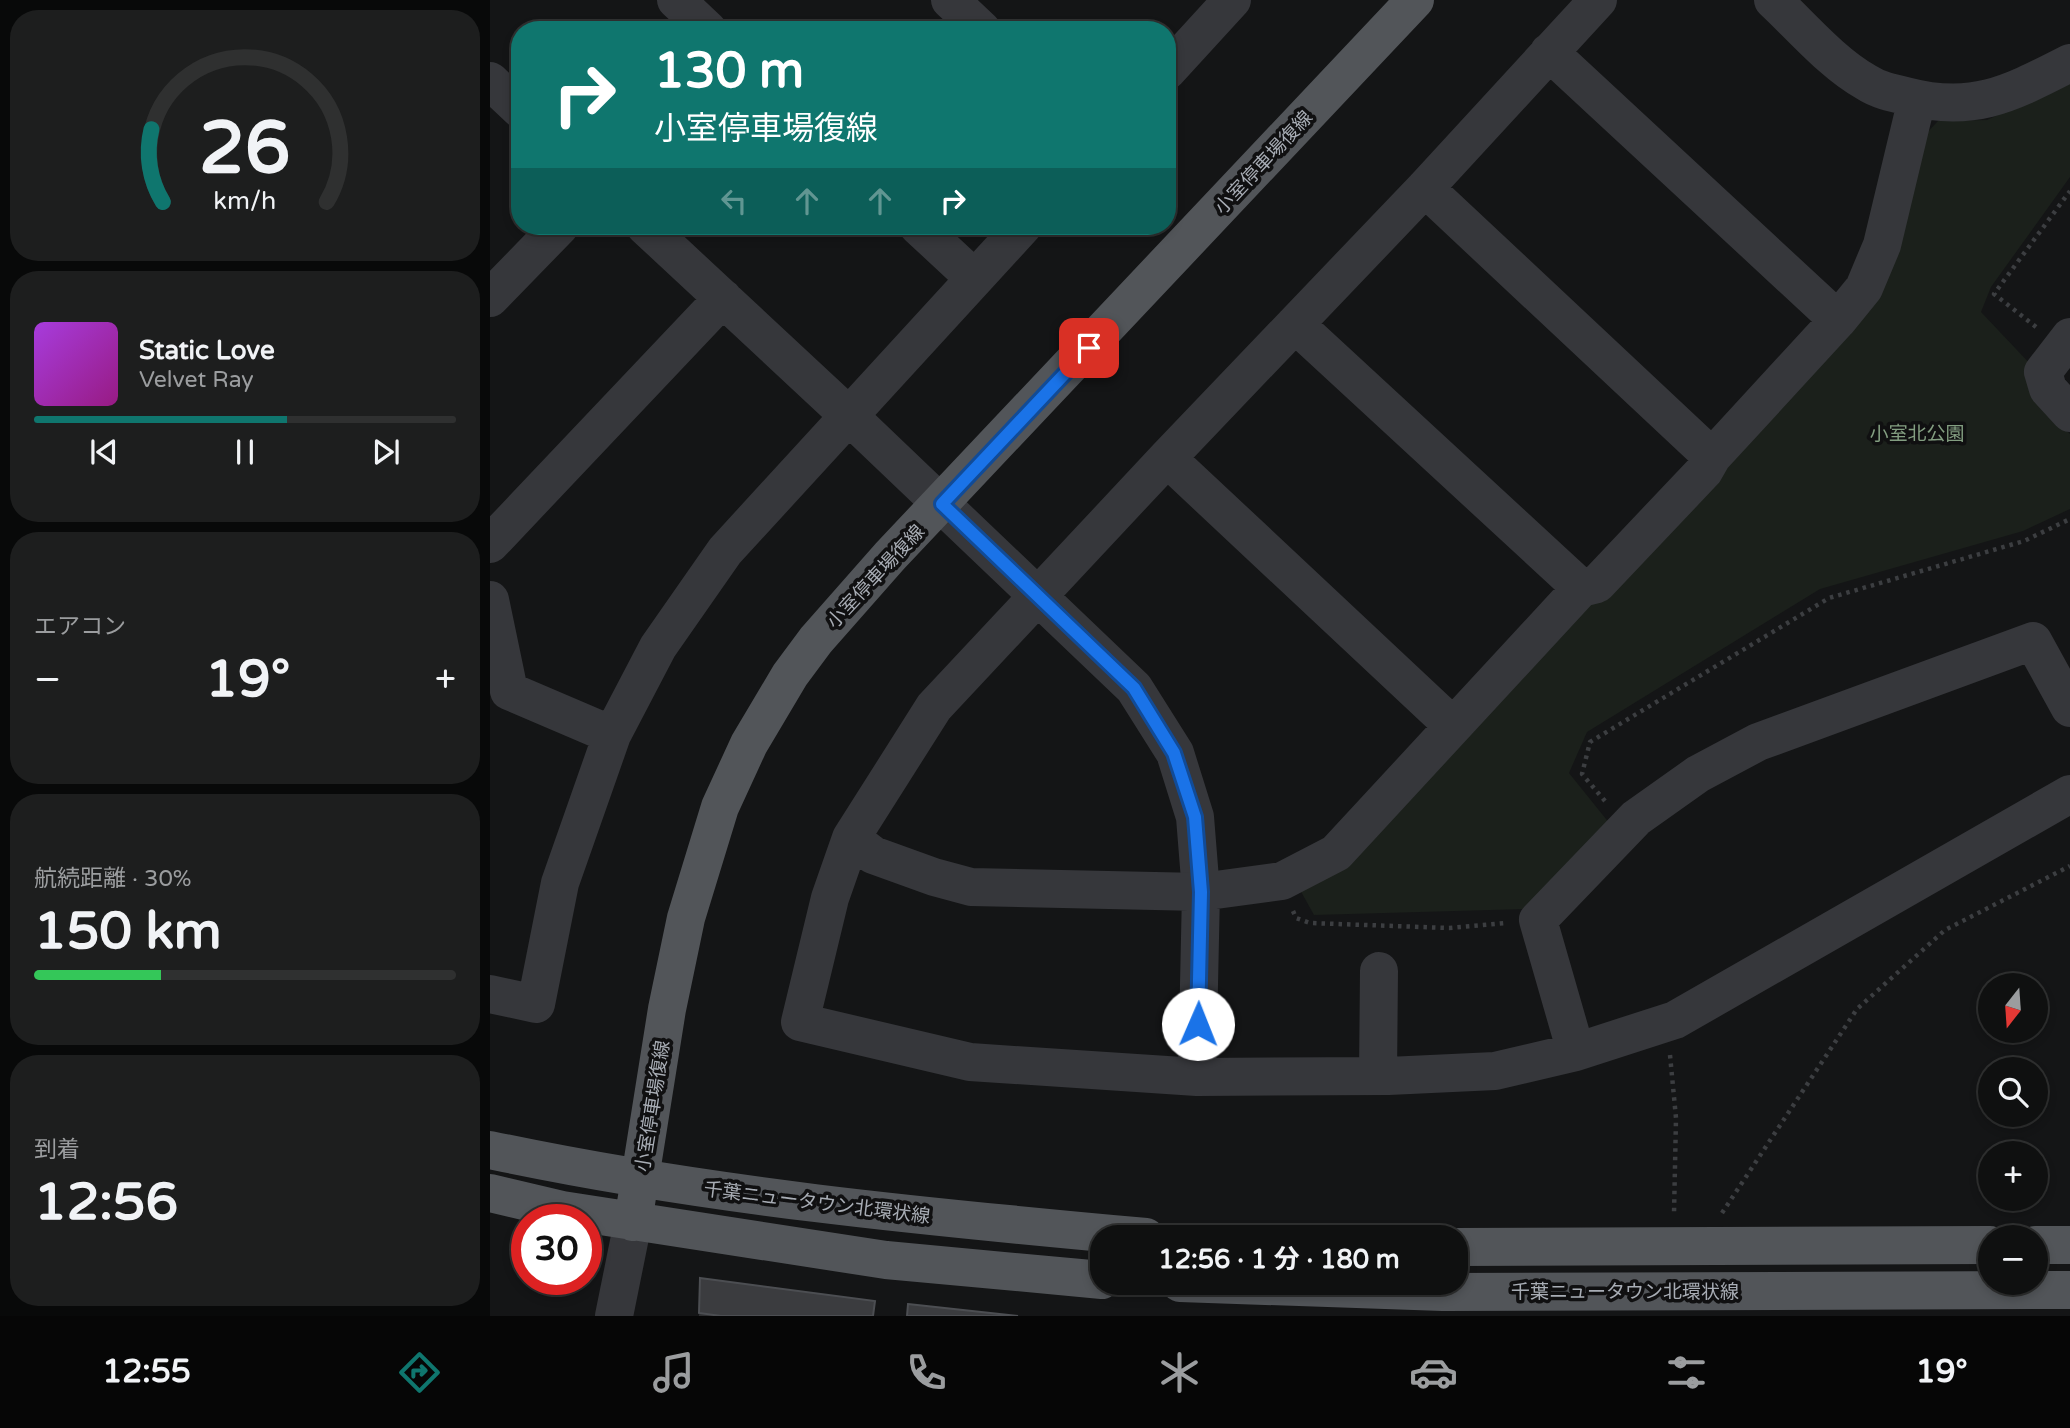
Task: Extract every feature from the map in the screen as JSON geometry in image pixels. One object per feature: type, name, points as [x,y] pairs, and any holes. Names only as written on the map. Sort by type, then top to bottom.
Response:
[{"type":"main road","name":"小室停車場復線","points":[[633,1222],[667,1009],[686,918],[720,807],[749,744],[790,675],[890,556],[942,504],[1415,0]]},
{"type":"main road","name":"千葉ニュータウン北環状線","points":[[490,1150],[571,1168],[886,1213],[1090,1232]]},
{"type":"main road","points":[[490,1193],[562,1210],[633,1222],[886,1259],[1090,1279]]},
{"type":"main road","points":[[1468,1247],[1978,1245]]},
{"type":"main road","points":[[2048,1245],[2070,1245]]},
{"type":"main road","name":"千葉ニュータウン北環状線","points":[[1468,1293],[1690,1303],[2070,1290]]},
{"type":"street","points":[[676,0],[698,21]]},
{"type":"street","points":[[950,0],[972,21]]},
{"type":"street","points":[[1598,0],[1425,188],[934,707],[851,838],[830,898],[800,1022],[970,1062],[1197,1077],[1378,1076],[1495,1071],[1576,1052],[1667,1023],[1730,990],[2070,794]]},
{"type":"street","points":[[1773,0],[1847,69],[1884,91],[1917,99],[1948,104],[1978,102],[1999,97],[2070,64]]},
{"type":"street","points":[[1176,61],[1229,1]]},
{"type":"street","points":[[1549,52],[1839,320]]},
{"type":"street","points":[[490,81],[511,101]]},
{"type":"street","points":[[851,838],[873,855],[971,887],[1201,892],[1282,881],[1336,853],[1581,588],[1597,584],[1704,471],[1712,457],[1839,320],[1864,288],[1882,245],[1917,99]]},
{"type":"street","points":[[1425,188],[1712,457]]},
{"type":"street","points":[[490,299],[551,235]]},
{"type":"street","points":[[655,235],[1134,688],[1174,753],[1195,817],[1201,892],[1197,1077]]},
{"type":"street","points":[[928,235],[974,278]]},
{"type":"street","points":[[490,994],[536,1004],[560,883],[612,735],[658,647],[725,551],[1015,235]]},
{"type":"street","points":[[490,544],[723,298]]},
{"type":"street","points":[[1295,324],[1581,588]]},
{"type":"street","points":[[2066,342],[2043,373],[2048,389],[2070,413]]},
{"type":"street","points":[[1167,458],[1453,726]]},
{"type":"street","points":[[490,600],[509,691],[612,735]]},
{"type":"street","points":[[1576,1052],[1538,920],[1636,818],[1698,774],[1758,741],[2033,641],[2070,708]]},
{"type":"street","points":[[1378,1076],[1379,971]]},
{"type":"street","points":[[614,1316],[633,1222]]},
{"type":"path","points":[[2066,342],[1994,295],[2070,191]]},
{"type":"path","points":[[1627,827],[1582,774],[1590,742],[1829,598],[2024,541],[2070,519]]},
{"type":"path","points":[[1700,1245],[1857,1009],[1945,930],[2070,866]]},
{"type":"path","points":[[1282,881],[1296,918],[1310,923],[1449,928],[1538,920]]},
{"type":"path","points":[[1667,1023],[1676,1118],[1674,1216]]},
{"type":"green space","name":"小室北公園","points":[[2070,81],[2070,177],[1991,287],[1981,312],[2034,368],[2036,401],[2070,434],[2070,509],[2023,531],[1820,589],[1587,732],[1569,773],[1610,824],[1526,909],[1314,915],[1299,888],[1849,325],[1922,138],[1938,121],[1987,120]]},
{"type":"building","points":[[700,1278],[875,1301],[873,1316],[721,1316],[699,1313]]},
{"type":"building","points":[[908,1304],[1018,1316],[907,1316]]},
{"type":"route","points":[[1089,348],[942,504],[1134,688],[1174,753],[1195,817],[1201,892],[1198,1024]]}]
